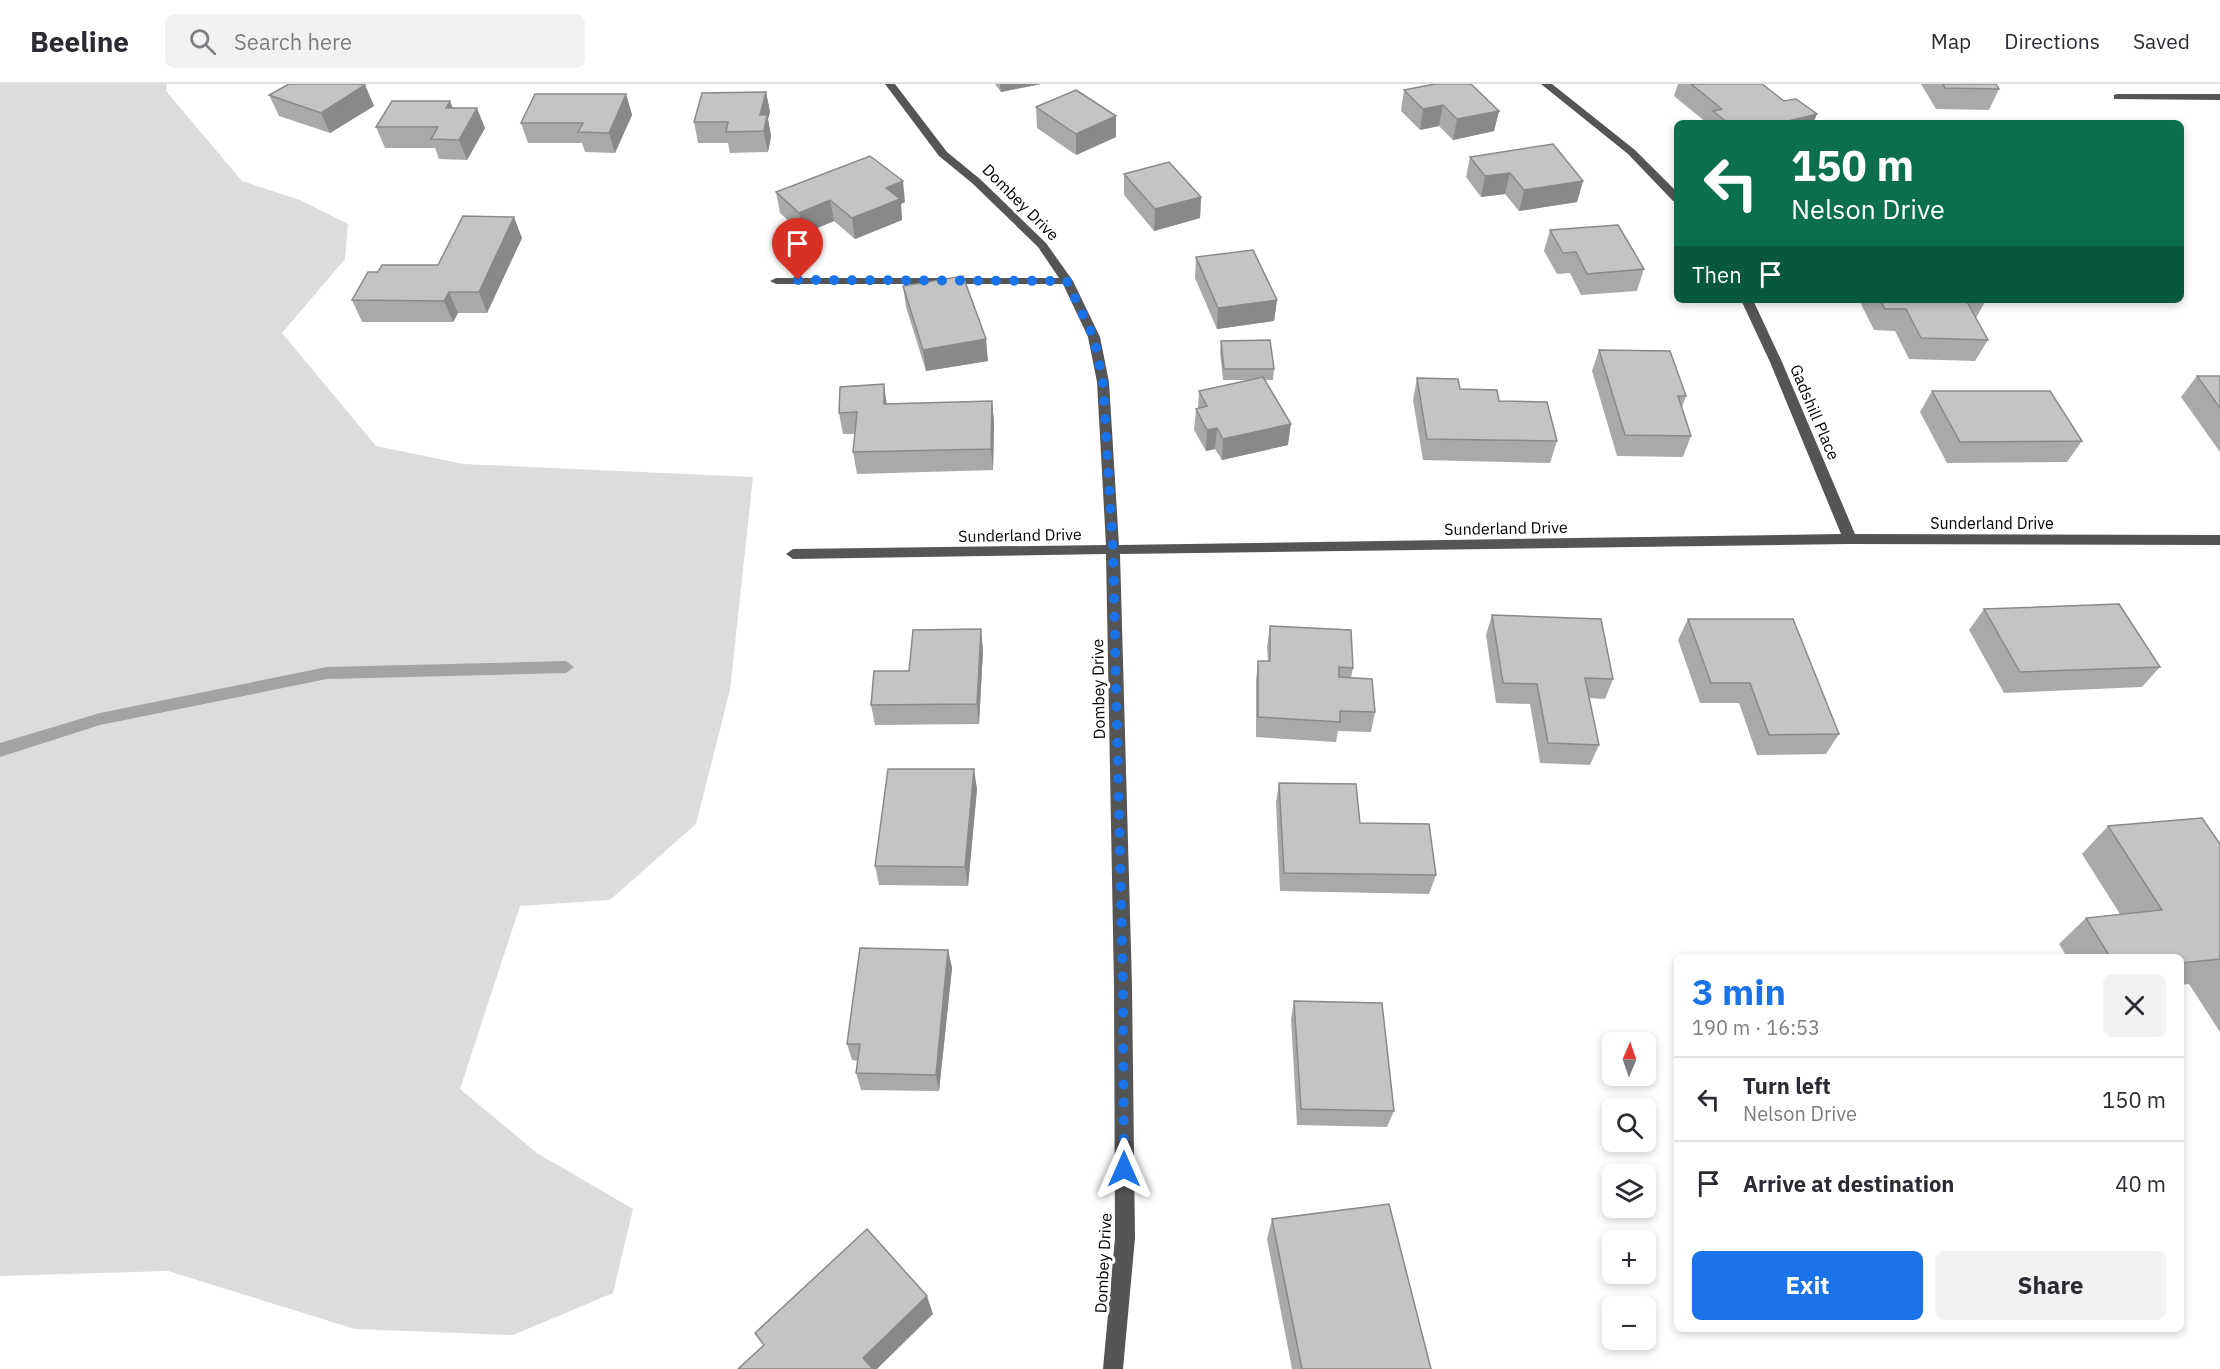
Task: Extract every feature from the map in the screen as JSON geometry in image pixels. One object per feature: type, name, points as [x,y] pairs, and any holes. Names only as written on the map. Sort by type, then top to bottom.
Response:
[{"type":"street","name":"Dombey Drive","points":[[890,84],[943,154],[976,181],[1042,245],[1067,281],[1094,338],[1103,382],[1113,550],[1123,986],[1125,1226],[1113,1369]]},
{"type":"street","points":[[1546,84],[1626,146],[1657,174],[1674,196]]},
{"type":"street","points":[[2117,97],[2220,97]]},
{"type":"street","points":[[776,280],[1067,281]]},
{"type":"street","name":"Gadshill Place","points":[[1748,303],[1776,362],[1850,538]]},
{"type":"street","name":"Sunderland Drive","points":[[793,554],[1850,538],[2220,540]]},
{"type":"shaded area","points":[[0,84],[167,84],[166,91],[242,181],[300,200],[348,224],[345,259],[282,333],[376,446],[464,464],[753,477],[730,690],[696,824],[610,900],[520,906],[460,1089],[537,1153],[633,1209],[613,1293],[513,1335],[355,1329],[168,1271],[0,1276]]},
{"type":"building","points":[[289,84],[365,85],[321,113],[269,95]]},
{"type":"building","points":[[1435,84],[1471,84],[1499,111],[1457,119],[1443,105],[1423,109],[1404,90]]},
{"type":"building","points":[[1691,84],[1762,84],[1784,101],[1796,99],[1817,114],[1792,120],[1724,120],[1713,111],[1722,109]]},
{"type":"building","points":[[1943,84],[1996,84],[1999,89],[1945,88]]},
{"type":"building","points":[[1076,90],[1116,116],[1076,134],[1036,107]]},
{"type":"building","points":[[766,92],[760,115],[767,115],[764,131],[726,132],[728,122],[694,122],[702,93]]},
{"type":"building","points":[[535,94],[626,94],[609,133],[578,132],[583,123],[521,123]]},
{"type":"building","points":[[392,101],[450,101],[446,108],[477,108],[459,140],[431,139],[438,127],[376,127]]},
{"type":"building","points":[[1553,144],[1583,181],[1524,190],[1510,173],[1485,176],[1470,157]]},
{"type":"building","points":[[870,156],[903,181],[886,188],[900,199],[852,218],[830,200],[799,213],[776,192]]},
{"type":"building","points":[[1169,162],[1201,197],[1155,209],[1124,174]]},
{"type":"building","points":[[463,216],[514,217],[479,292],[449,292],[444,301],[352,300],[368,272],[378,272],[382,265],[438,265]]},
{"type":"building","points":[[1618,225],[1644,269],[1587,274],[1576,252],[1563,253],[1550,230]]},
{"type":"building","points":[[1253,250],[1277,300],[1218,308],[1196,257]]},
{"type":"building","points":[[963,276],[986,339],[923,350],[903,286]]},
{"type":"building","points":[[1882,303],[1968,303],[1988,340],[1921,338],[1906,309],[1885,309]]},
{"type":"building","points":[[1270,340],[1274,369],[1224,369],[1221,341]]},
{"type":"building","points":[[1599,350],[1670,351],[1686,396],[1678,396],[1691,436],[1625,435]]},
{"type":"building","points":[[2197,376],[2220,376],[2220,408]]},
{"type":"building","points":[[1263,377],[1291,424],[1223,439],[1217,428],[1207,430],[1196,409],[1207,406],[1199,391]]},
{"type":"building","points":[[1417,378],[1458,379],[1460,389],[1497,390],[1499,401],[1547,402],[1557,441],[1427,439]]},
{"type":"building","points":[[884,384],[884,404],[992,401],[991,449],[853,452],[857,412],[839,413],[840,387]]},
{"type":"building","points":[[1932,391],[2050,391],[2082,441],[1960,442]]},
{"type":"building","points":[[2119,604],[2160,667],[2020,672],[1984,609]]},
{"type":"building","points":[[1492,615],[1601,619],[1613,679],[1585,678],[1599,745],[1548,743],[1537,684],[1503,683]]},
{"type":"building","points":[[1688,619],[1793,619],[1839,734],[1769,735],[1750,683],[1711,683]]},
{"type":"building","points":[[1270,626],[1351,630],[1353,668],[1339,667],[1339,677],[1372,679],[1375,712],[1340,711],[1340,722],[1258,717],[1258,661],[1270,661]]},
{"type":"building","points":[[981,629],[977,704],[871,705],[874,671],[909,671],[913,630]]},
{"type":"building","points":[[888,769],[974,769],[965,867],[875,866]]},
{"type":"building","points":[[1279,783],[1356,784],[1360,823],[1429,824],[1436,875],[1284,873]]},
{"type":"building","points":[[2202,818],[2220,844],[2220,959],[2184,963],[2184,954],[2108,954],[2086,918],[2162,910],[2108,826]]},
{"type":"building","points":[[860,948],[948,950],[936,1075],[856,1073],[860,1044],[847,1044]]},
{"type":"building","points":[[1294,1001],[1382,1003],[1394,1111],[1301,1109]]},
{"type":"building","points":[[1389,1204],[1431,1369],[1302,1369],[1272,1219]]},
{"type":"building","points":[[867,1229],[927,1296],[863,1358],[873,1369],[738,1369],[764,1345],[755,1333]]},
{"type":"waterway","points":[[0,750],[100,719],[327,673],[566,667]]},
{"type":"route","points":[[798,280],[1067,281],[1094,338],[1103,382],[1113,550],[1123,986],[1124,1169]]}]
